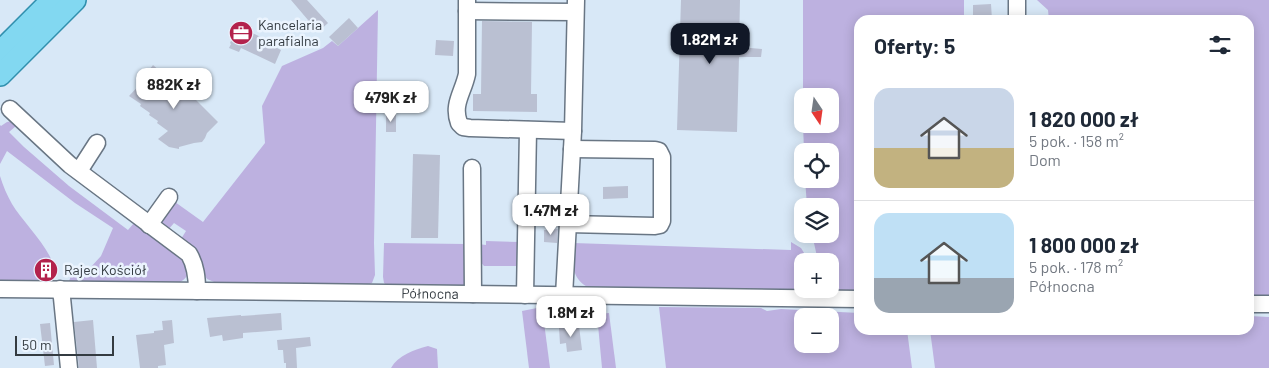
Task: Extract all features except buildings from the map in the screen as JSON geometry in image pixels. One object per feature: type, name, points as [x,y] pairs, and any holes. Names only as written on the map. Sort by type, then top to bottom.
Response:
[{"type":"main road","points":[[0,75],[74,0]]},
{"type":"main road","points":[[0,52],[47,2]]},
{"type":"street","points":[[1016,0],[1017,15]]},
{"type":"street","points":[[564,296],[573,131],[575,6],[467,6],[467,74],[457,101],[458,123],[463,127],[470,128],[573,131]]},
{"type":"street","points":[[10,109],[70,164],[189,254],[194,261],[197,291]]},
{"type":"street","points":[[525,295],[528,130]]},
{"type":"street","points":[[79,171],[97,143]]},
{"type":"street","points":[[568,224],[655,226],[660,225],[662,221],[662,157],[659,151],[572,149]]},
{"type":"street","points":[[472,168],[473,294]]},
{"type":"street","points":[[149,225],[169,197]]},
{"type":"street","name":"Północna","points":[[0,289],[854,299]]},
{"type":"street","points":[[60,289],[69,368]]},
{"type":"street","points":[[1254,304],[1269,304]]},
{"type":"shaded area","points":[[803,0],[964,0],[964,15],[854,15],[854,292],[839,292],[839,253],[816,253],[814,243],[839,243],[839,198],[806,198],[806,188],[839,188],[839,143],[804,143],[803,133],[839,133],[839,88],[803,88]]},
{"type":"shaded area","points":[[1037,0],[1269,0],[1269,298],[1254,298],[1254,15],[1048,15],[1048,10]]},
{"type":"shaded area","points":[[378,10],[375,275],[372,283],[364,286],[214,282],[207,279],[181,239],[186,231],[174,223],[168,230],[162,224],[162,221],[175,202],[203,222],[265,143],[262,106],[282,66],[323,48],[332,41],[338,46]]},
{"type":"shaded area","points":[[12,121],[16,126],[9,132],[69,186],[128,230],[136,223],[182,256],[189,272],[186,278],[170,284],[69,281],[71,276],[88,275],[90,268],[101,256],[113,228],[75,203],[7,151],[0,164],[0,125]]},
{"type":"shaded area","points":[[0,176],[12,204],[51,258],[55,276],[48,282],[0,283]]},
{"type":"shaded area","points":[[486,241],[520,242],[519,261],[516,266],[484,266],[478,259],[478,244],[486,245]]},
{"type":"shaded area","points":[[791,242],[801,248],[804,253],[794,253],[794,291],[591,289],[579,281],[573,264],[573,243],[791,250]]},
{"type":"shaded area","points":[[384,243],[466,244],[467,283],[465,286],[388,286],[384,283],[383,277]]},
{"type":"shaded area","points":[[542,307],[550,368],[529,368],[522,311]]},
{"type":"shaded area","points":[[659,307],[761,308],[767,311],[794,310],[794,353],[839,353],[839,312],[854,313],[854,335],[908,335],[912,368],[666,368]]},
{"type":"shaded area","points":[[609,313],[616,368],[602,368],[597,314]]},
{"type":"shaded area","points":[[1254,316],[1269,317],[1269,368],[935,368],[931,335],[1254,335]]},
{"type":"shaded area","points":[[428,346],[437,349],[438,368],[391,368],[402,356]]},
{"type":"place","name":"Kancelaria parafialna","points":[[241,33]]},
{"type":"place","name":"Rajec Kościół","points":[[46,270]]}]
